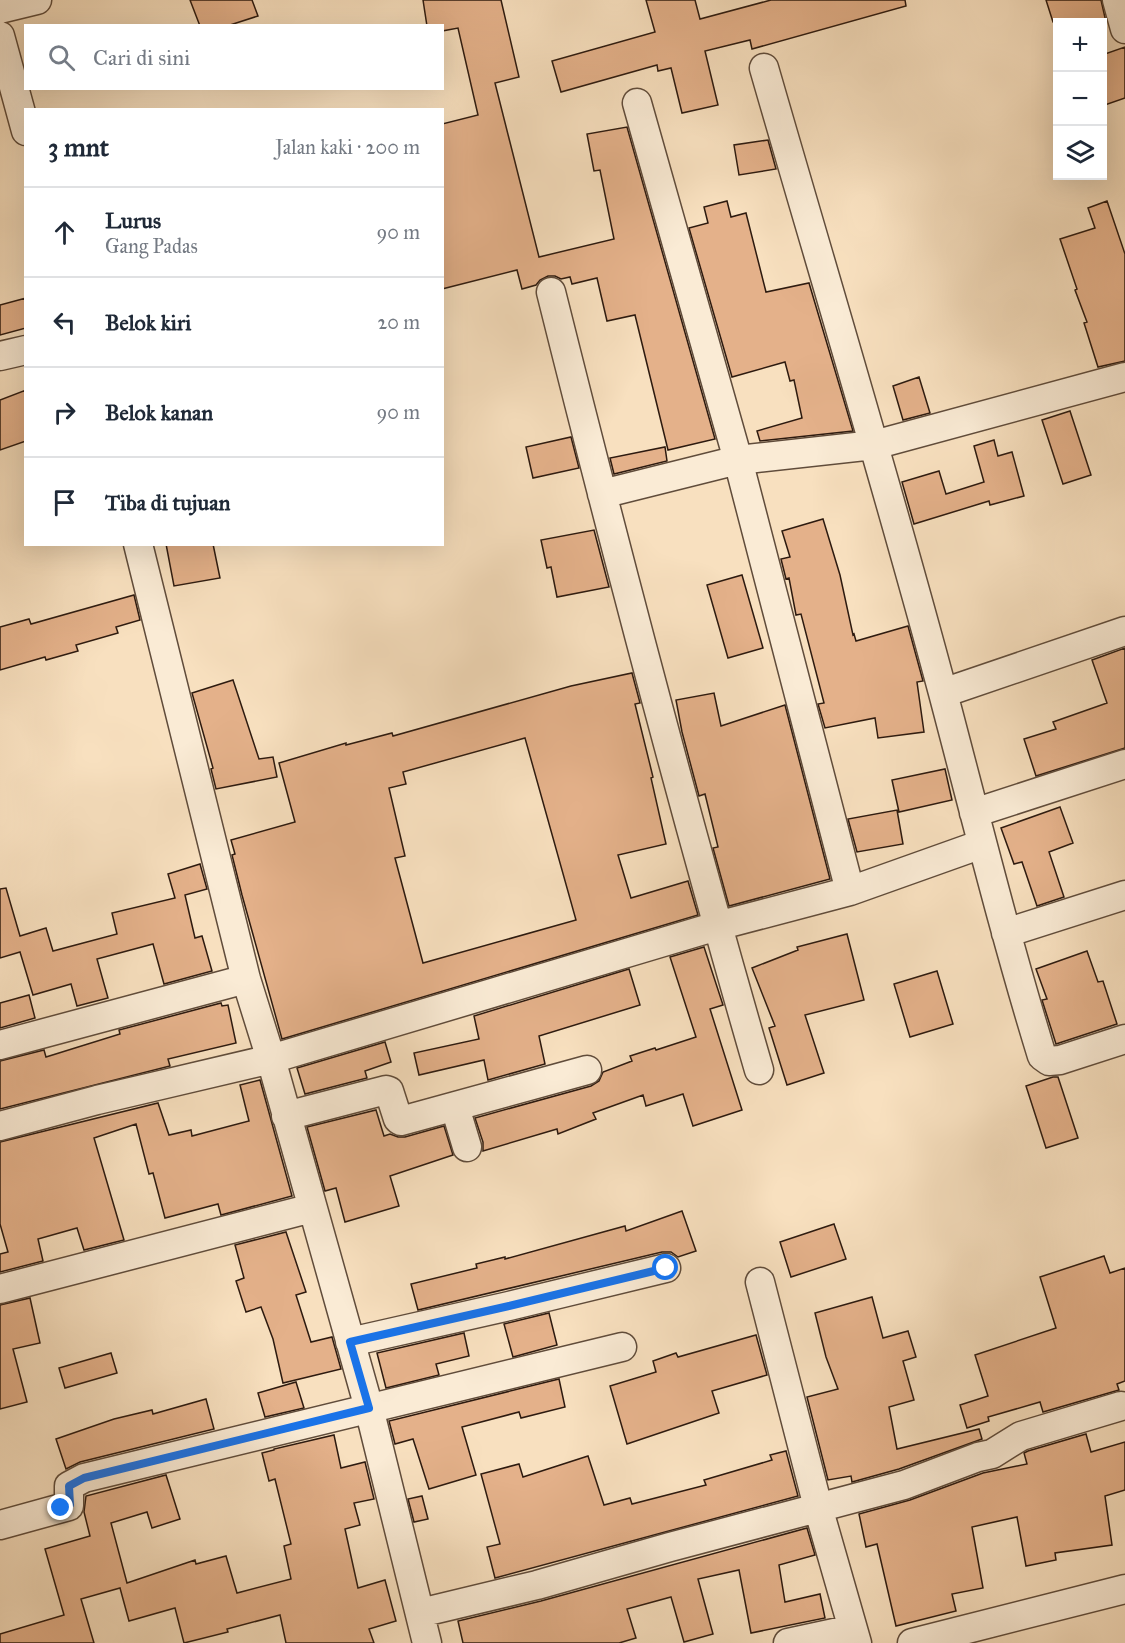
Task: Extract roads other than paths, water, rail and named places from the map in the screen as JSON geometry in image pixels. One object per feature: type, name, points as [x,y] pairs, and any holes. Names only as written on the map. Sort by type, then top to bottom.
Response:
[{"type":"street","points":[[0,9],[38,0]]},
{"type":"street","points":[[1117,0],[1125,29]]},
{"type":"street","points":[[0,36],[24,124]]},
{"type":"street","points":[[764,68],[874,445],[1041,1054],[1046,1060],[1060,1060],[1125,1039]]},
{"type":"street","points":[[637,103],[738,460],[850,891]]},
{"type":"street","points":[[551,292],[602,494],[717,926],[759,1070]]},
{"type":"street","points":[[0,356],[24,350]]},
{"type":"street","points":[[602,494],[738,460],[874,445],[1125,376]]},
{"type":"street","points":[[138,546],[246,979],[271,1059],[369,1408],[427,1643]]},
{"type":"street","points":[[943,693],[1125,631]]},
{"type":"street","points":[[974,813],[1125,764]]},
{"type":"street","points":[[0,1126],[97,1100],[271,1059],[717,926],[850,891],[982,844]]},
{"type":"street","points":[[1006,933],[1125,895]]},
{"type":"street","points":[[0,1045],[246,979]]},
{"type":"street","points":[[286,1116],[386,1090],[389,1091],[399,1120],[455,1107],[587,1070]]},
{"type":"street","points":[[455,1107],[467,1147]]},
{"type":"street","points":[[0,1289],[312,1208]]},
{"type":"street","points":[[350,1342],[666,1268]]},
{"type":"street","points":[[760,1282],[854,1636],[788,1643]]},
{"type":"street","points":[[0,1525],[69,1506],[69,1486],[84,1478],[622,1347]]},
{"type":"street","points":[[420,1613],[537,1585],[904,1485],[978,1457],[992,1454],[1021,1436],[1120,1407]]},
{"type":"street","points":[[912,1643],[1125,1589]]}]
